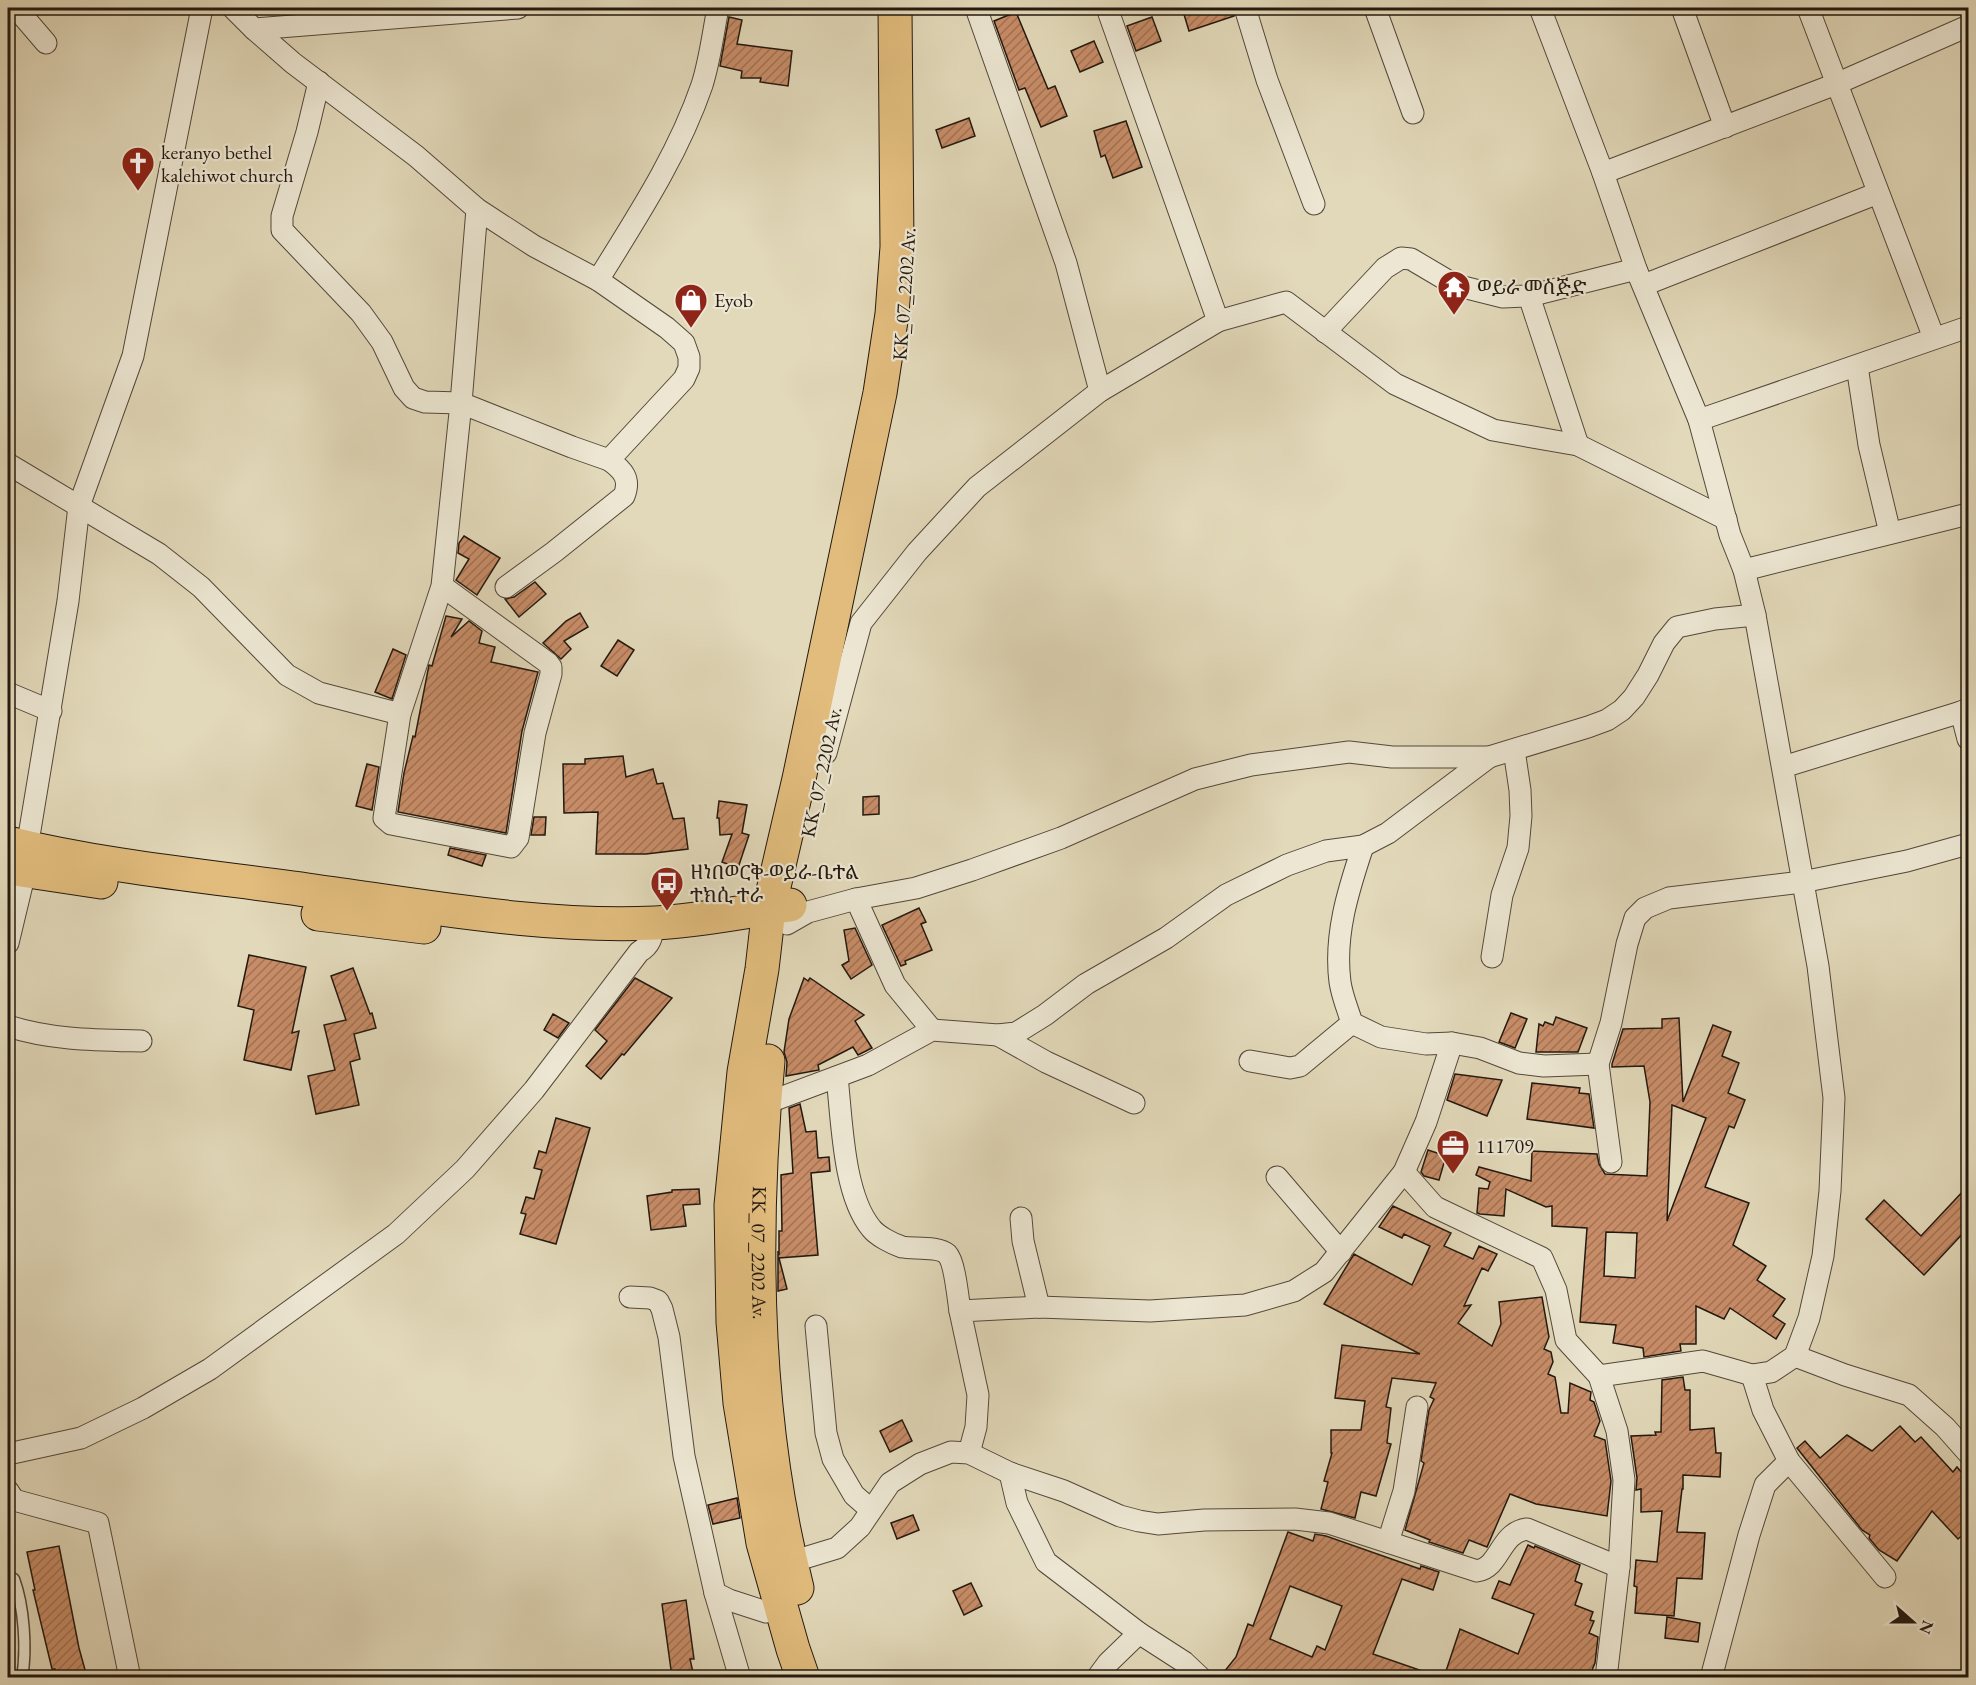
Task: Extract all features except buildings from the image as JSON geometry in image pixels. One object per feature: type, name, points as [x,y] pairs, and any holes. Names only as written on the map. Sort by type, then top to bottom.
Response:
[{"type":"main road","points":[[803,1677],[763,1543],[740,1403],[733,1322],[731,1205],[744,1072],[784,916],[799,778],[880,393],[892,314],[897,214],[895,8]]},
{"type":"main road","name":"KK_07_2202 Av.","points":[[821,1677],[790,1562],[769,1425],[759,1333],[759,1226],[764,1104],[784,916],[826,753],[853,616],[880,499],[904,337],[910,265],[907,8]]},
{"type":"main road","points":[[17,858],[112,863],[502,917],[608,923],[653,932],[684,921],[784,916]]},
{"type":"street","points":[[16,8],[46,43]]},
{"type":"street","points":[[8,943],[17,858],[51,711],[68,601],[79,506],[133,356],[201,8]]},
{"type":"street","points":[[233,8],[293,63],[416,156],[477,209],[534,246],[598,280],[667,328],[684,344],[689,357],[684,379],[609,460]]},
{"type":"street","points":[[254,29],[362,14],[518,8]]},
{"type":"street","points":[[598,280],[663,174],[685,128],[703,83],[718,8]]},
{"type":"street","points":[[976,8],[1066,263],[1100,391]]},
{"type":"street","points":[[1107,8],[1218,321]]},
{"type":"street","points":[[1245,8],[1268,80],[1314,204]]},
{"type":"street","points":[[1375,8],[1413,113]]},
{"type":"street","points":[[1540,8],[1640,277],[1699,420],[1730,535],[1744,570],[1755,615],[1818,966],[1834,1098],[1830,1191],[1823,1256],[1809,1318],[1795,1356],[1771,1372],[1752,1375],[1703,1361],[1599,1376]]},
{"type":"street","points":[[1683,8],[1725,127]]},
{"type":"street","points":[[1808,8],[1935,338]]},
{"type":"street","points":[[1603,173],[1836,84],[1968,26]]},
{"type":"street","points":[[319,82],[282,216],[282,230],[361,313],[382,342],[404,388],[413,398],[425,402],[461,403],[609,460],[626,475],[628,487],[624,496],[506,587]]},
{"type":"street","points":[[1325,332],[1385,268],[1401,258],[1411,259],[1455,285],[1503,297],[1529,296],[1640,277],[1878,193]]},
{"type":"street","points":[[442,586],[548,663],[551,668],[535,734],[518,838],[511,846],[391,824],[384,818],[400,714],[442,586],[461,403],[477,209]]},
{"type":"street","points":[[1529,296],[1578,445]]},
{"type":"street","points":[[826,753],[861,623],[917,552],[977,487],[1100,391],[1218,321],[1286,302],[1395,384],[1493,430],[1578,445],[1726,519]]},
{"type":"street","points":[[1699,420],[1968,327]]},
{"type":"street","points":[[1857,366],[1869,445],[1890,533]]},
{"type":"street","points":[[8,464],[159,554],[201,587],[287,675],[319,693],[400,714]]},
{"type":"street","points":[[1744,570],[1968,514]]},
{"type":"street","points":[[784,916],[916,888],[972,870],[1061,838],[1195,779],[1251,765],[1349,752],[1392,757],[1489,757],[1514,750],[1607,720],[1622,710],[1634,697],[1664,643],[1677,627],[1715,619],[1755,615]]},
{"type":"street","points":[[8,693],[51,711]]},
{"type":"street","points":[[1783,767],[1965,710],[1968,739]]},
{"type":"street","points":[[1492,957],[1502,895],[1518,848],[1521,816],[1520,790],[1514,750]]},
{"type":"street","points":[[764,1104],[868,1065],[932,1030],[998,1035],[1016,1033],[1045,1016],[1086,984],[1166,938],[1226,895],[1287,865],[1326,851],[1363,846],[1388,833],[1489,757]]},
{"type":"street","points":[[1611,1162],[1598,1064],[1611,1023],[1627,944],[1635,918],[1646,908],[1669,898],[1802,882],[1908,861],[1968,844]]},
{"type":"street","points":[[1363,846],[1346,895],[1339,940],[1340,983],[1352,1023],[1381,1037],[1426,1044],[1452,1043],[1480,1048],[1519,1063],[1598,1064]]},
{"type":"street","points":[[856,899],[895,985],[932,1030]]},
{"type":"street","points":[[8,1454],[81,1438],[144,1408],[210,1369],[396,1234],[465,1169],[534,1090],[639,952],[647,948],[653,932]]},
{"type":"street","points":[[1250,1061],[1290,1068],[1300,1066],[1352,1023]]},
{"type":"street","points":[[8,1026],[27,1032],[72,1039],[141,1041]]},
{"type":"street","points":[[998,1035],[1046,1062],[1134,1103]]},
{"type":"street","points":[[960,1311],[1039,1307],[1150,1311],[1245,1305],[1294,1291],[1324,1272],[1404,1172],[1426,1122],[1452,1043]]},
{"type":"street","points":[[837,1077],[848,1172],[861,1212],[872,1230],[900,1246],[941,1250],[948,1254],[952,1263],[978,1395],[976,1427],[969,1454]]},
{"type":"street","points":[[1404,1172],[1435,1207],[1542,1258],[1556,1290],[1566,1340],[1599,1376],[1617,1431],[1624,1480],[1619,1567],[1606,1677]]},
{"type":"street","points":[[1277,1177],[1341,1252]]},
{"type":"street","points":[[1021,1218],[1023,1241],[1039,1307]]},
{"type":"street","points":[[630,1297],[650,1298],[658,1301],[662,1309],[669,1337],[684,1456],[715,1593],[740,1677]]},
{"type":"street","points":[[816,1326],[826,1433],[833,1459],[854,1495],[870,1509]]},
{"type":"street","points":[[1795,1356],[1908,1395],[1945,1427],[1968,1453]]},
{"type":"street","points":[[1752,1375],[1763,1410],[1789,1461],[1885,1577]]},
{"type":"street","points":[[1388,1542],[1404,1491],[1416,1407]]},
{"type":"street","points":[[790,1562],[837,1548],[860,1527],[870,1509],[890,1484],[920,1464],[951,1452],[969,1454],[1010,1473],[1064,1491],[1120,1516],[1138,1521],[1158,1524],[1204,1520],[1295,1519],[1329,1523],[1478,1571],[1485,1570],[1508,1538],[1517,1531],[1527,1529],[1619,1567]]},
{"type":"street","points":[[1711,1677],[1749,1535],[1765,1485],[1789,1461]]},
{"type":"street","points":[[1010,1473],[1017,1503],[1047,1562],[1139,1633],[1184,1662],[1201,1677]]},
{"type":"street","points":[[10,1496],[98,1523],[130,1677]]},
{"type":"street","points":[[715,1593],[766,1612],[781,1609]]},
{"type":"street","points":[[1097,1677],[1139,1633]]},
{"type":"lane","points":[[8,1576],[14,1579],[25,1645],[22,1677]]},
{"type":"place","name":"keranyo bethel kalehiwot church","points":[[138,192]]},
{"type":"place","name":"ወይራ መስጅድ","points":[[1454,316]]},
{"type":"place","name":"Eyob","points":[[691,329]]},
{"type":"place","name":"ዘነበወርቅ-ወይራ-ቤተል ተክሲ ተራ","points":[[667,912]]},
{"type":"place","name":"111709","points":[[1453,1175]]}]
